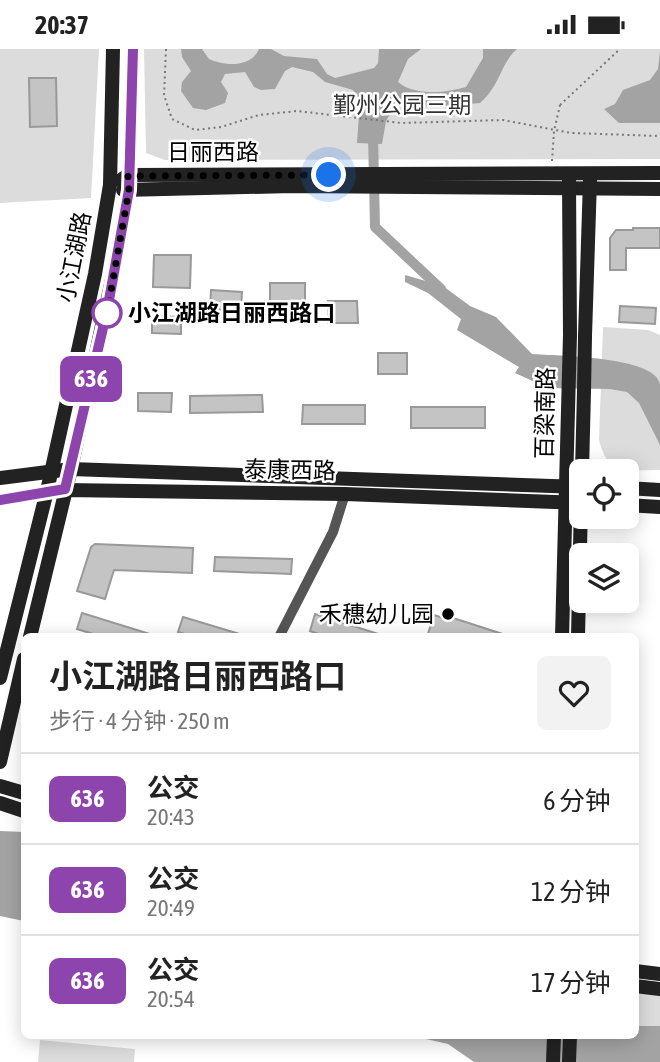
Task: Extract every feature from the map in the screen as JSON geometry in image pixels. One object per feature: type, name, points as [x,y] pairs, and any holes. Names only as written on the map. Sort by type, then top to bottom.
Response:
[{"type":"main road","name":"小江湖路","points":[[0,678],[47,491],[95,274],[110,185],[113,49]]},
{"type":"main road","name":"小江湖路","points":[[31,633],[107,311],[129,183],[133,49]]},
{"type":"main road","name":"百梁南路","points":[[575,459],[577,335],[590,173]]},
{"type":"main road","name":"日丽西路","points":[[349,181],[394,175],[660,173]]},
{"type":"main road","name":"百梁南路","points":[[569,174],[577,335]]},
{"type":"main road","name":"日丽西路","points":[[110,185],[349,181],[403,187],[660,189]]},
{"type":"main road","name":"百梁南路","points":[[576,392],[581,459]]},
{"type":"main road","name":"泰康西路","points":[[0,478],[71,469],[569,487]]},
{"type":"main road","name":"泰康西路","points":[[0,500],[65,489],[345,494],[569,503]]},
{"type":"main road","points":[[639,489],[660,490]]},
{"type":"main road","name":"百梁南路","points":[[562,633],[565,503],[569,496]]},
{"type":"main road","points":[[639,506],[660,507]]},
{"type":"main road","points":[[578,633],[580,529]]},
{"type":"main road","points":[[0,762],[21,672]]},
{"type":"main road","points":[[0,786],[21,792]]},
{"type":"main road","points":[[0,803],[21,810]]},
{"type":"main road","points":[[639,971],[660,974]]},
{"type":"main road","points":[[639,986],[660,989]]},
{"type":"main road","points":[[553,1062],[554,1039]]},
{"type":"main road","points":[[569,1062],[570,1039]]},
{"type":"street","points":[[281,633],[332,532],[345,494]]},
{"type":"path","points":[[166,49],[164,95],[172,119],[195,130],[221,127],[259,115],[297,111],[393,122],[503,120],[571,133],[660,136]]},
{"type":"path","points":[[551,174],[554,131],[560,105],[620,49]]},
{"type":"green space","points":[[0,49],[99,49],[91,198],[0,203]]},
{"type":"green space","name":"鄞州公园三期","points":[[144,49],[660,49],[660,159],[165,160],[146,153]]},
{"type":"green space","points":[[603,327],[648,330],[660,335],[660,470],[639,470],[639,459],[607,459],[599,440]]},
{"type":"green space","points":[[639,992],[660,995],[660,1062],[587,1062],[629,1039],[639,1039]]},
{"type":"green space","points":[[40,1040],[135,1049],[134,1062],[38,1062]]},
{"type":"shaded area","points":[[181,49],[202,49],[209,59],[237,64],[250,60],[259,49],[271,49],[284,56],[317,59],[327,74],[335,78],[374,68],[378,63],[379,49],[421,49],[408,59],[398,82],[413,90],[430,92],[466,87],[483,58],[483,49],[517,49],[480,103],[432,107],[400,104],[394,107],[386,121],[382,144],[357,143],[360,100],[353,90],[325,82],[313,72],[292,67],[285,71],[275,89],[261,90],[254,87],[245,72],[225,74],[221,82],[228,93],[225,103],[206,110],[193,108],[181,91],[182,82],[191,71],[182,57]]},
{"type":"shaded area","points":[[660,51],[660,123],[619,123],[604,109],[615,104],[623,90],[650,80],[658,69]]},
{"type":"shaded area","points":[[405,275],[443,286],[470,306],[496,317],[532,354],[603,359],[641,368],[654,375],[660,384],[660,445],[639,403],[627,392],[610,389],[548,388],[515,373],[519,367],[457,330],[461,319],[428,293],[405,282]]},
{"type":"shaded area","points":[[0,831],[21,832],[21,920],[0,916]]},
{"type":"shaded area","points":[[639,1026],[660,1026],[660,1062],[474,1062],[448,1044],[426,1039],[639,1039]]},
{"type":"building","points":[[29,78],[56,78],[57,126],[30,127]]},
{"type":"building","points":[[660,228],[660,248],[626,248],[626,270],[610,270],[610,238],[616,230]]},
{"type":"building","points":[[154,255],[191,255],[190,288],[153,287]]},
{"type":"building","points":[[270,283],[305,283],[305,305],[270,305]]},
{"type":"building","points":[[211,290],[242,292],[241,311],[210,309]]},
{"type":"building","points":[[328,301],[357,301],[358,323],[328,323]]},
{"type":"building","points":[[620,306],[656,308],[655,324],[619,322]]},
{"type":"building","points":[[152,316],[181,317],[181,334],[152,333]]},
{"type":"building","points":[[378,353],[407,353],[407,374],[378,374]]},
{"type":"building","points":[[138,393],[172,393],[171,412],[138,411]]},
{"type":"building","points":[[262,395],[263,412],[190,413],[190,396]]},
{"type":"building","points":[[303,405],[365,405],[365,424],[302,424]]},
{"type":"building","points":[[411,407],[485,407],[485,428],[411,428]]},
{"type":"building","points":[[95,544],[193,548],[192,573],[114,570],[105,599],[77,591],[91,547]]},
{"type":"building","points":[[215,557],[292,559],[291,574],[214,571]]},
{"type":"building","points":[[82,613],[147,633],[90,633],[77,629]]},
{"type":"building","points":[[315,614],[376,633],[316,633],[310,631]]},
{"type":"building","points":[[434,615],[446,619],[447,616],[500,633],[428,633]]},
{"type":"building","points":[[183,617],[236,633],[181,633],[178,632]]},
{"type":"waterway","points":[[373,134],[375,227],[441,289]]},
{"type":"bus line","name":"636","points":[[0,500],[65,489],[71,469],[107,311],[129,190],[133,49]]},
{"type":"place","name":"小江湖路日丽西路口","points":[[107,313]]},
{"type":"place","name":"禾穗幼儿园","points":[[448,614]]},
{"type":"route","points":[[107,313],[129,190],[128,176],[329,175]]}]
